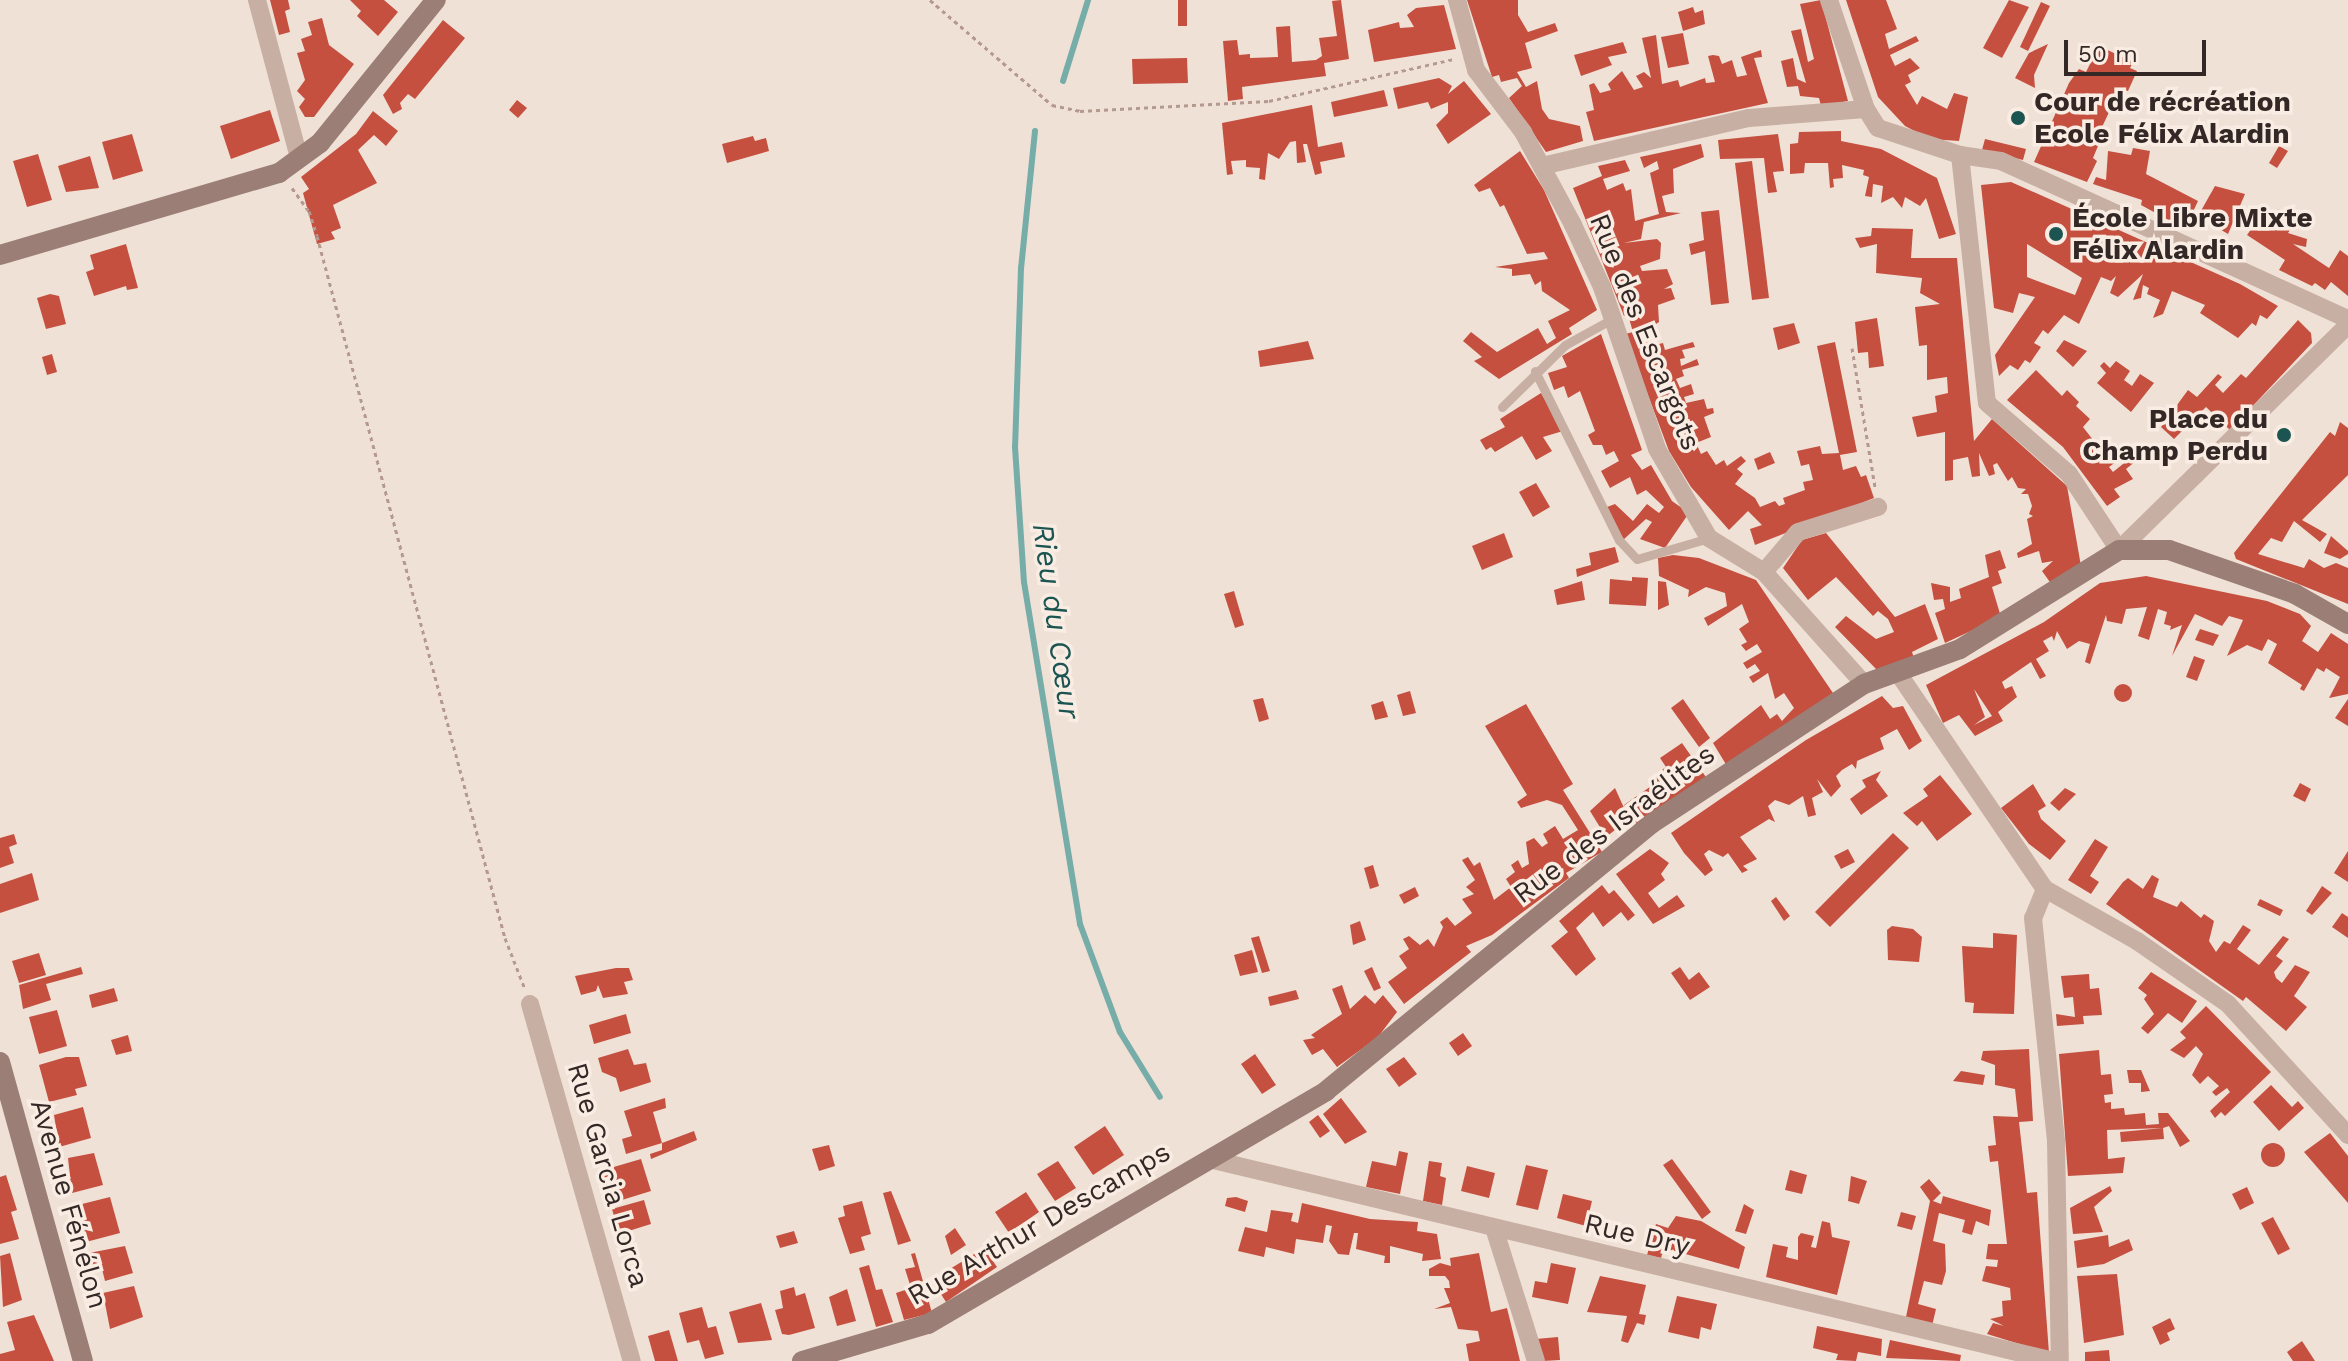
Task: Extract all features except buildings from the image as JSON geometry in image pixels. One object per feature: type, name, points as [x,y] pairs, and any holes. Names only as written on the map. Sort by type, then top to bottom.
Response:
[{"type":"street","points":[[257,0],[299,158]]},
{"type":"street","points":[[0,255],[279,173],[320,143],[436,0]]},
{"type":"street","name":"Rue des Escargots","points":[[1457,0],[1470,55],[1542,166],[1602,287],[1657,449],[1709,538],[1764,572],[1864,684]]},
{"type":"street","points":[[1829,0],[1866,109],[1878,128],[1960,155],[2001,161],[2348,319]]},
{"type":"street","points":[[1542,166],[1749,118],[1866,109]]},
{"type":"street","points":[[1960,155],[1987,403],[2069,474],[2119,550]]},
{"type":"street","points":[[2119,550],[2348,325]]},
{"type":"street","points":[[1764,572],[1798,532],[1878,507]]},
{"type":"street","points":[[2119,550],[2169,550],[2295,594],[2348,624]]},
{"type":"street","name":"Rue des Israélites","points":[[1209,1159],[1326,1091],[1651,824],[1864,684],[1960,649],[2119,550]]},
{"type":"street","points":[[1898,673],[2045,889],[2137,941],[2228,1004],[2348,1135]]},
{"type":"street","points":[[2045,889],[2033,918],[2056,1141],[2057,1361]]},
{"type":"street","name":"Rue Garcia Lorca","points":[[530,1004],[632,1361]]},
{"type":"street","name":"Avenue Fénélon","points":[[0,1062],[83,1361]]},
{"type":"street","name":"Rue Dry","points":[[1209,1159],[1495,1231],[2057,1361]]},
{"type":"street","name":"Rue Arthur Descamps","points":[[802,1361],[928,1324],[1209,1159]]},
{"type":"street","points":[[1495,1231],[1536,1361]]},
{"type":"lane","points":[[1502,407],[1535,371],[1565,345],[1612,319]]},
{"type":"lane","points":[[1535,371],[1619,540],[1637,559],[1709,538]]},
{"type":"path","points":[[930,0],[1052,105],[1080,111],[1269,101],[1470,55]]},
{"type":"path","points":[[279,173],[301,198],[317,236],[505,938],[530,1004]]},
{"type":"path","points":[[1852,348],[1878,507]]},
{"type":"waterway","name":"Rieu du Cœur","points":[[1063,81],[1088,0]]},
{"type":"waterway","name":"Rieu du Cœur","points":[[1035,131],[1021,268],[1015,447],[1024,582],[1080,924],[1120,1032],[1160,1097]]},
{"type":"place","name":"Cour de récréation Ecole Félix Alardin","points":[[2018,118]]},
{"type":"place","name":"École Libre Mixte Félix Alardin","points":[[2056,234]]},
{"type":"place","name":"Place du Champ Perdu","points":[[2284,435]]}]
